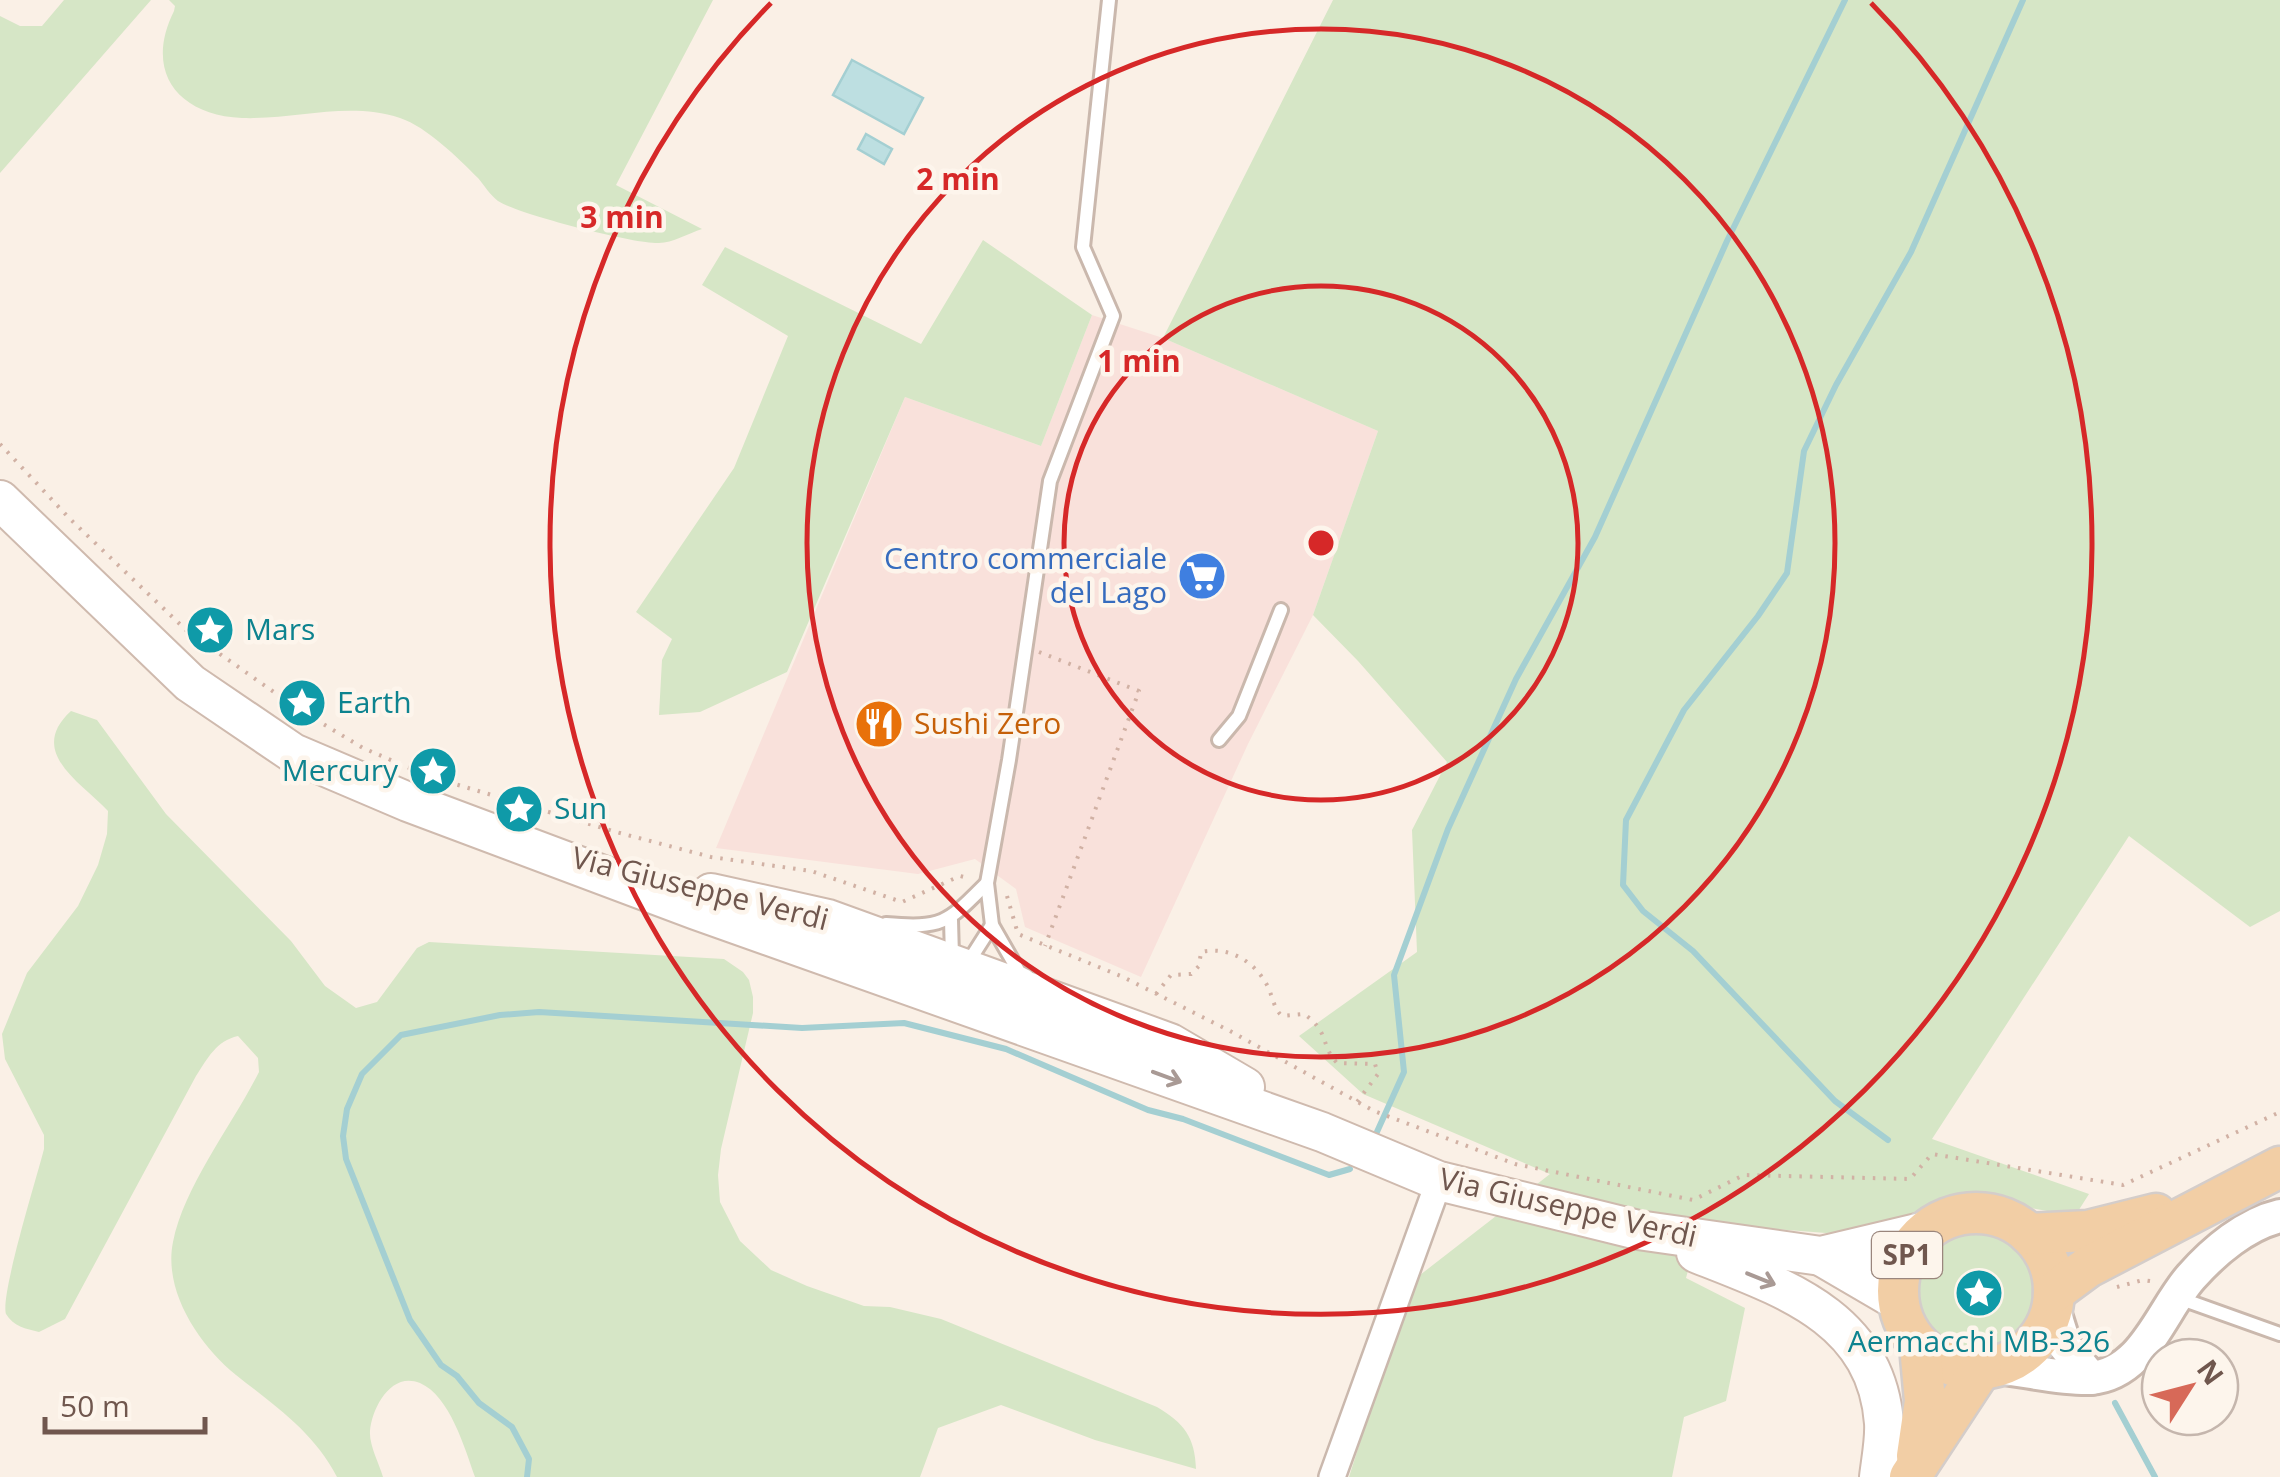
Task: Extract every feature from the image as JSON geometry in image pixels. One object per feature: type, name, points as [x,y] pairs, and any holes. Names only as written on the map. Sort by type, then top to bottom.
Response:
[{"type":"main road","name":"Via Giuseppe Verdi","points":[[0,500],[190,683],[293,752],[408,802],[516,842],[739,900],[1096,1052],[1322,1132],[1439,1182],[1638,1230],[1821,1256],[1926,1231]]},
{"type":"main road","name":"Via Giuseppe Verdi","points":[[820,935],[934,977],[954,967],[1170,1042],[1322,1132]]},
{"type":"main road","name":"Via Giuseppe Verdi","points":[[954,967],[971,993],[1064,1028],[1096,1052]]},
{"type":"main road","name":"SP1","points":[[1902,1473],[1989,1368],[2016,1358],[2033,1345],[2045,1328],[2053,1300],[2088,1267],[2280,1166]]},
{"type":"main road","name":"SP1","points":[[1902,1473],[1925,1402],[1920,1346],[1906,1326],[1898,1301],[1899,1275],[1909,1250],[1926,1231],[1945,1219],[1966,1213],[2000,1217],[2029,1234],[2088,1230],[2214,1199]]},
{"type":"main road","points":[[1638,1230],[1788,1289],[1837,1322],[1874,1372],[1884,1424],[1902,1473]]},
{"type":"main road","points":[[2029,1234],[2043,1250],[2051,1270],[2053,1300]]},
{"type":"main road","name":"Via Giuseppe Verdi","points":[[1821,1256],[1898,1301]]},
{"type":"main road","points":[[1920,1346],[1938,1360],[1958,1368],[1989,1368]]},
{"type":"street","points":[[1332,1477],[1439,1182]]},
{"type":"street","points":[[1989,1368],[2091,1378],[2132,1360],[2190,1278],[2231,1240],[2280,1216]]},
{"type":"street","points":[[2053,1300],[2065,1346],[2091,1378]]},
{"type":"lane","points":[[1109,0],[1083,247],[1113,316],[1050,481],[987,883],[992,924],[1019,972],[1170,1042]]},
{"type":"lane","points":[[1218,740],[1240,716],[1281,610]]},
{"type":"lane","points":[[820,935],[916,927],[950,920],[987,883]]},
{"type":"lane","points":[[950,920],[954,967],[970,958],[992,924]]},
{"type":"lane","points":[[2176,1298],[2280,1334]]},
{"type":"path","points":[[0,444],[68,518],[186,630],[295,707],[363,748],[428,776],[616,832],[711,857],[810,872],[902,902],[960,876],[987,883],[1006,892],[1018,934],[1156,994],[1374,1111],[1515,1164],[1692,1200],[1744,1175],[1910,1179],[1932,1154],[2122,1185],[2280,1112]]},
{"type":"path","points":[[1028,627],[1042,630],[1040,653],[1140,690],[1044,946]]},
{"type":"path","points":[[1156,994],[1171,975],[1191,974],[1198,966],[1201,952],[1220,948],[1248,962],[1264,980],[1276,1011],[1282,1016],[1304,1014],[1319,1024],[1336,1063],[1375,1064],[1378,1074],[1374,1083],[1357,1102]]},
{"type":"path","points":[[2106,1282],[2116,1286],[2144,1280],[2159,1282],[2176,1298]]},
{"type":"shaded area","points":[[1092,315],[1163,338],[1378,431],[1313,615],[1248,744],[1141,977],[1025,927],[1016,889],[975,859],[918,874],[716,848],[905,397],[1041,446]]},
{"type":"green space","points":[[64,0],[151,0],[0,173],[0,16],[20,26],[42,26]]},
{"type":"green space","points":[[169,0],[713,0],[616,185],[702,229],[669,241],[646,242],[510,207],[495,199],[470,170],[431,136],[410,122],[380,113],[341,111],[242,118],[200,108],[172,86],[165,70],[166,33],[175,6]]},
{"type":"green space","points":[[1333,0],[2280,0],[2280,911],[2250,927],[2129,836],[1932,1139],[2089,1194],[2075,1216],[1982,1199],[1948,1205],[1908,1226],[1826,1233],[1701,1223],[1686,1278],[1745,1308],[1726,1401],[1684,1417],[1672,1477],[1349,1477],[1411,1282],[1550,1174],[1363,1094],[1299,1036],[1417,952],[1412,830],[1447,762],[1313,615],[1378,431],[1163,338]]},
{"type":"green space","points":[[983,240],[1092,315],[1041,446],[905,397],[787,672],[700,712],[659,715],[662,660],[672,639],[636,612],[734,468],[788,336],[702,285],[725,247],[921,344]]},
{"type":"green space","points":[[71,711],[97,720],[166,814],[291,941],[325,986],[356,1008],[377,1002],[417,948],[429,942],[724,959],[743,972],[753,997],[753,1013],[718,1175],[720,1202],[740,1241],[771,1270],[807,1286],[864,1306],[890,1307],[941,1319],[1157,1407],[1186,1432],[1196,1469],[1095,1440],[1001,1405],[938,1428],[920,1477],[475,1477],[461,1438],[440,1399],[420,1383],[410,1381],[400,1382],[385,1394],[372,1422],[371,1442],[383,1477],[337,1477],[305,1433],[209,1348],[187,1316],[173,1279],[173,1242],[187,1199],[259,1072],[258,1058],[238,1036],[218,1046],[196,1076],[65,1319],[39,1332],[16,1324],[6,1314],[6,1303],[44,1149],[44,1135],[5,1059],[2,1034],[27,973],[78,906],[98,865],[107,834],[108,811],[73,778],[56,753],[54,740],[59,726]]},
{"type":"green space","points":[[1976,1232],[1998,1236],[2017,1249],[2030,1268],[2034,1290],[2030,1312],[2017,1331],[1998,1344],[1976,1348],[1954,1344],[1935,1331],[1922,1312],[1918,1290],[1922,1268],[1935,1249],[1954,1236]]},
{"type":"water","points":[[852,60],[923,98],[904,134],[833,95]]},
{"type":"water","points":[[866,134],[892,149],[884,164],[858,149]]},
{"type":"waterway","points":[[1376,1134],[1404,1072],[1394,975],[1448,829],[1516,679],[1595,537],[1727,241],[1845,0]]},
{"type":"waterway","points":[[1888,1140],[1835,1101],[1693,951],[1643,911],[1623,885],[1626,820],[1684,710],[1787,573],[1804,451],[1836,385],[1911,252],[2023,0]]},
{"type":"waterway","points":[[527,1477],[529,1459],[512,1427],[479,1403],[457,1376],[441,1365],[410,1320],[346,1159],[343,1136],[347,1109],[362,1074],[401,1035],[500,1015],[539,1012],[802,1028],[904,1023],[1006,1049],[1148,1110],[1183,1119],[1329,1175],[1350,1169]]},
{"type":"waterway","points":[[2115,1403],[2155,1477]]},
{"type":"place","name":"Centro commerciale del Lago","points":[[1202,576]]},
{"type":"place","name":"Mars","points":[[210,630]]},
{"type":"place","name":"Earth","points":[[302,703]]},
{"type":"place","name":"Sushi Zero","points":[[879,724]]},
{"type":"place","name":"Mercury","points":[[433,771]]},
{"type":"place","name":"Sun","points":[[519,809]]},
{"type":"place","name":"Aermacchi MB-326","points":[[1979,1293]]}]
